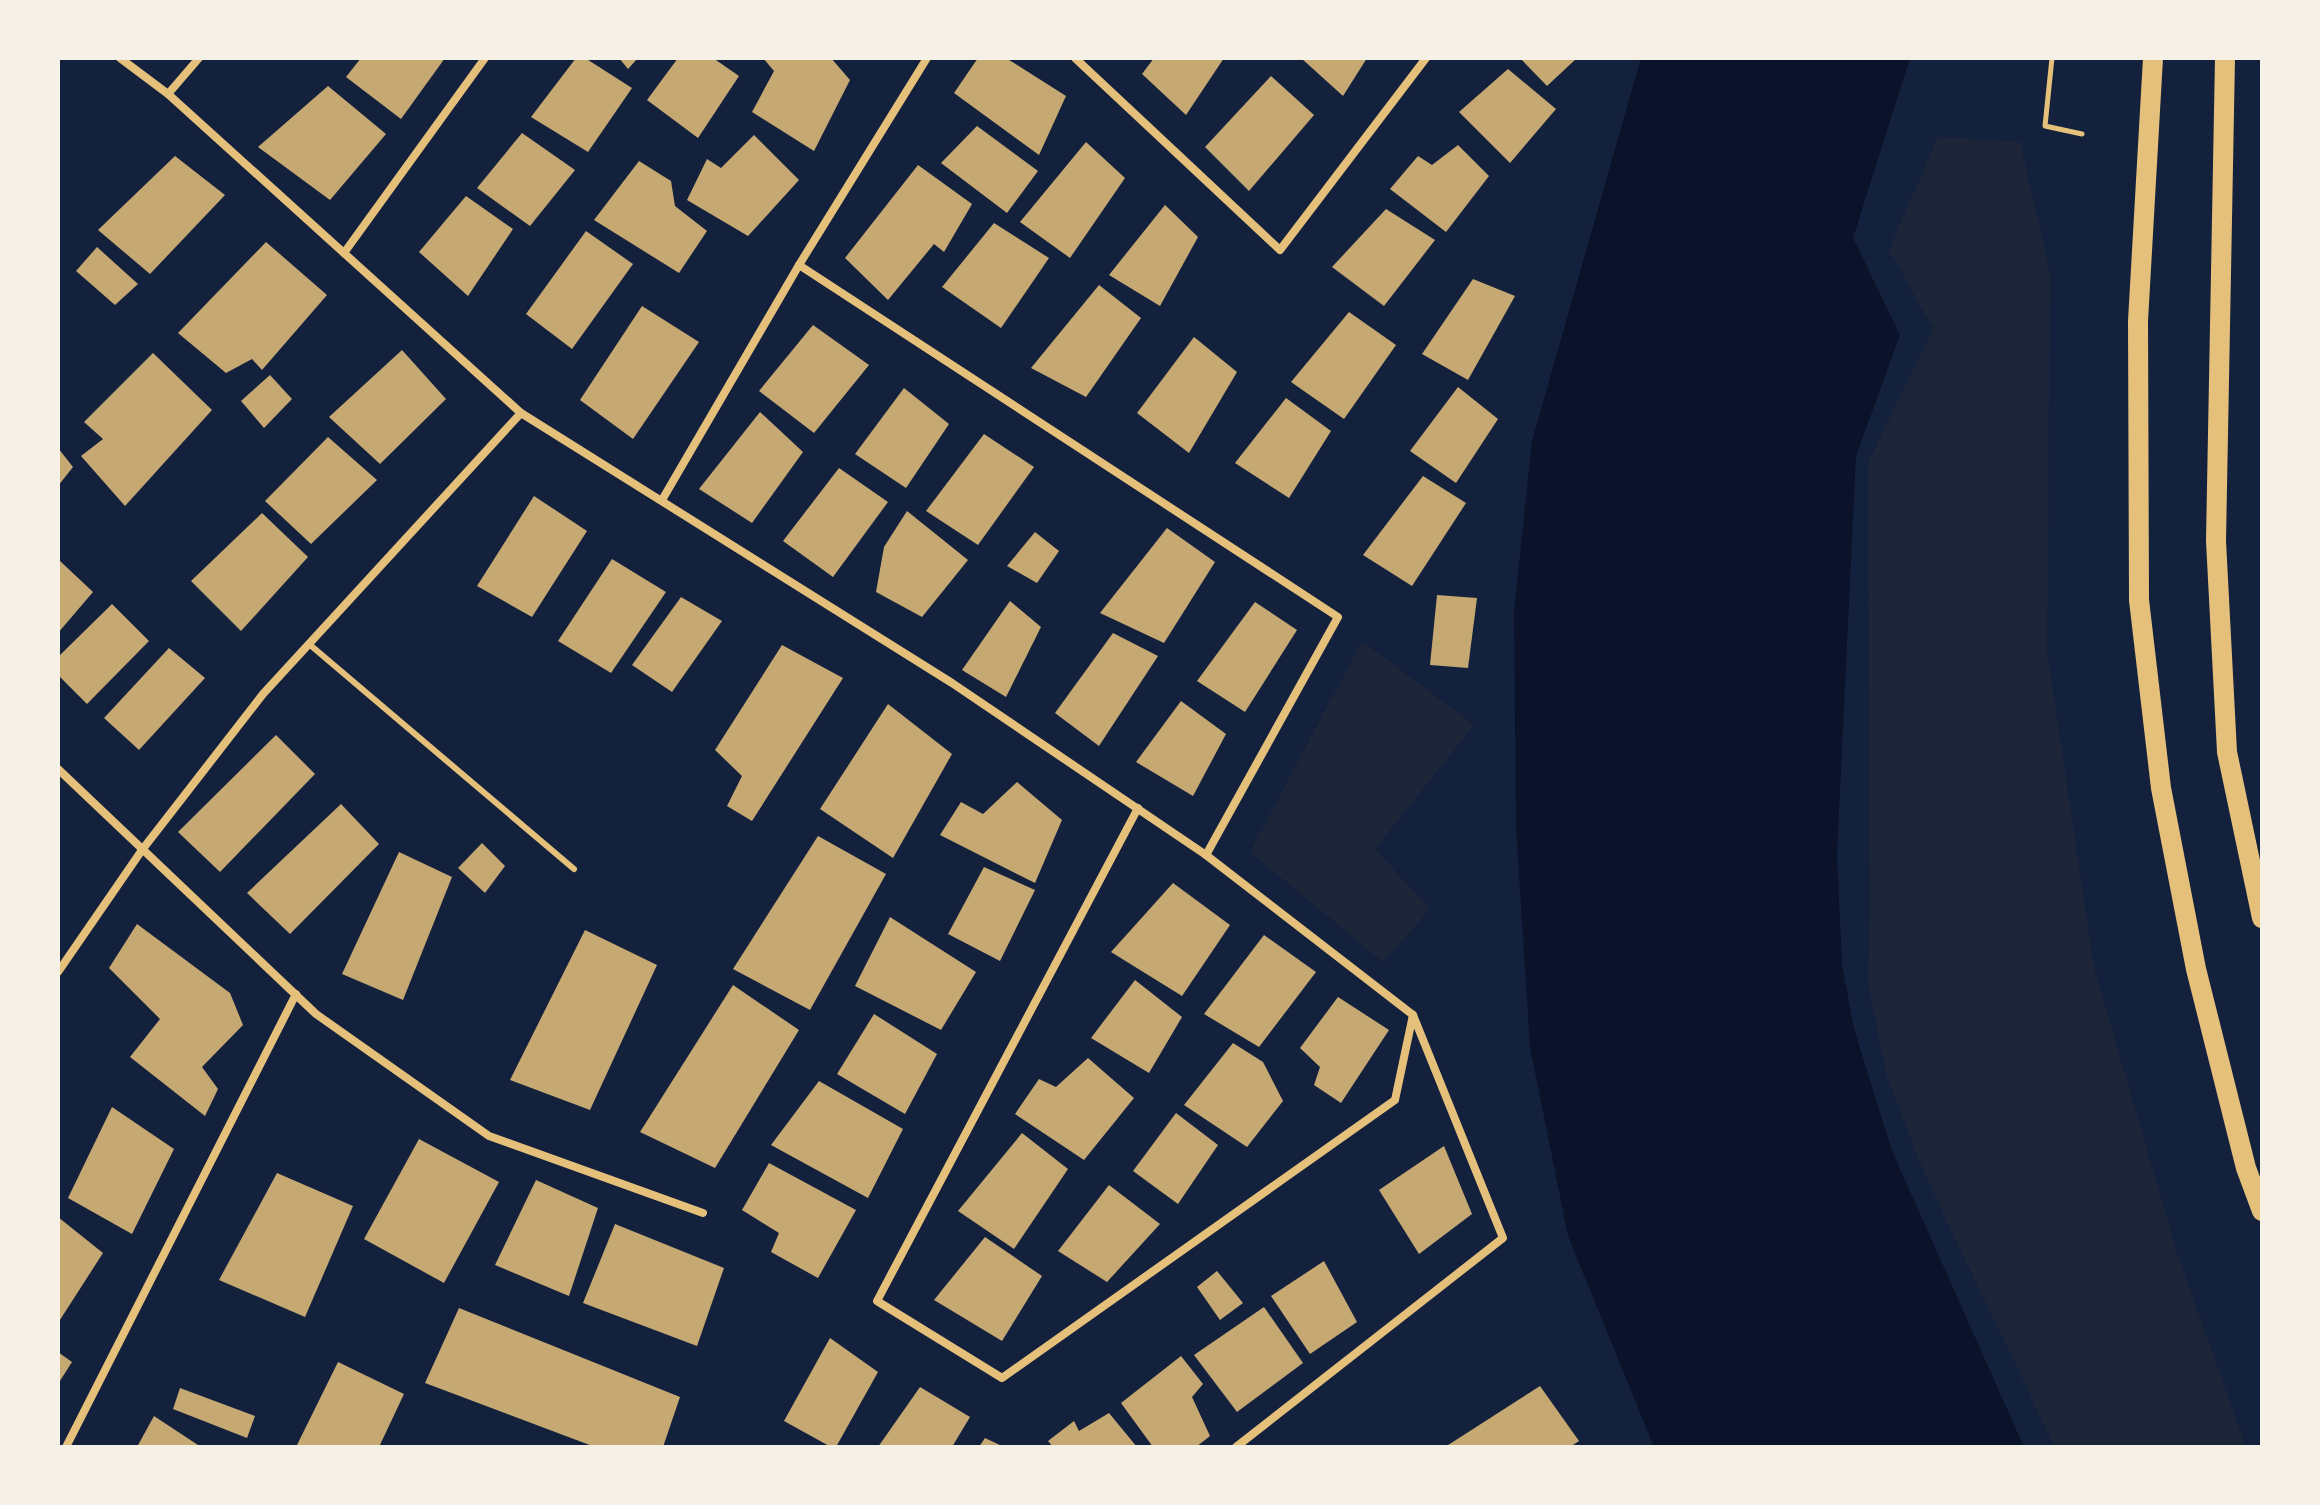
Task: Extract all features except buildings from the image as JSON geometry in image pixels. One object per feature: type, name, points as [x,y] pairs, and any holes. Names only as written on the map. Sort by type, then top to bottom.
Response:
[{"type":"main road","points":[[2153,58],[2138,321],[2139,600],[2161,788],[2196,969],[2246,1168],[2262,1211]]},
{"type":"main road","points":[[2225,58],[2216,541],[2227,752],[2262,918]]},
{"type":"street","points":[[120,58],[168,94],[521,413],[952,683],[1138,808],[1206,855],[1413,1015],[1503,1238],[1236,1447]]},
{"type":"street","points":[[168,94],[199,58]]},
{"type":"street","points":[[344,253],[485,58]]},
{"type":"street","points":[[662,500],[799,265],[927,58]]},
{"type":"street","points":[[1075,58],[1280,250],[1426,58]]},
{"type":"street","points":[[799,265],[1338,617],[1206,855]]},
{"type":"street","points":[[58,972],[142,850],[263,694],[521,413]]},
{"type":"street","points":[[58,769],[316,1014],[489,1136],[703,1213]]},
{"type":"street","points":[[1138,808],[877,1301],[1002,1378],[1395,1100],[1413,1015]]},
{"type":"street","points":[[66,1447],[296,994]]},
{"type":"lane","points":[[309,644],[574,869]]},
{"type":"path","points":[[2052,58],[2045,126],[2082,134]]},
{"type":"shaded area","points":[[1641,58],[1910,58],[1853,238],[1900,335],[1856,456],[1837,854],[1842,965],[1854,1029],[1892,1151],[2024,1447],[1654,1447],[1568,1236],[1530,1047],[1516,828],[1514,611],[1532,441]]},
{"type":"shaded area","points":[[1938,137],[2020,142],[2050,273],[2047,651],[2094,968],[2178,1256],[2246,1447],[2055,1447],[1925,1175],[1886,1074],[1868,982],[1868,463],[1933,328],[1889,250]]},
{"type":"shaded area","points":[[1362,641],[1474,725],[1375,849],[1430,909],[1383,962],[1250,852]]}]
